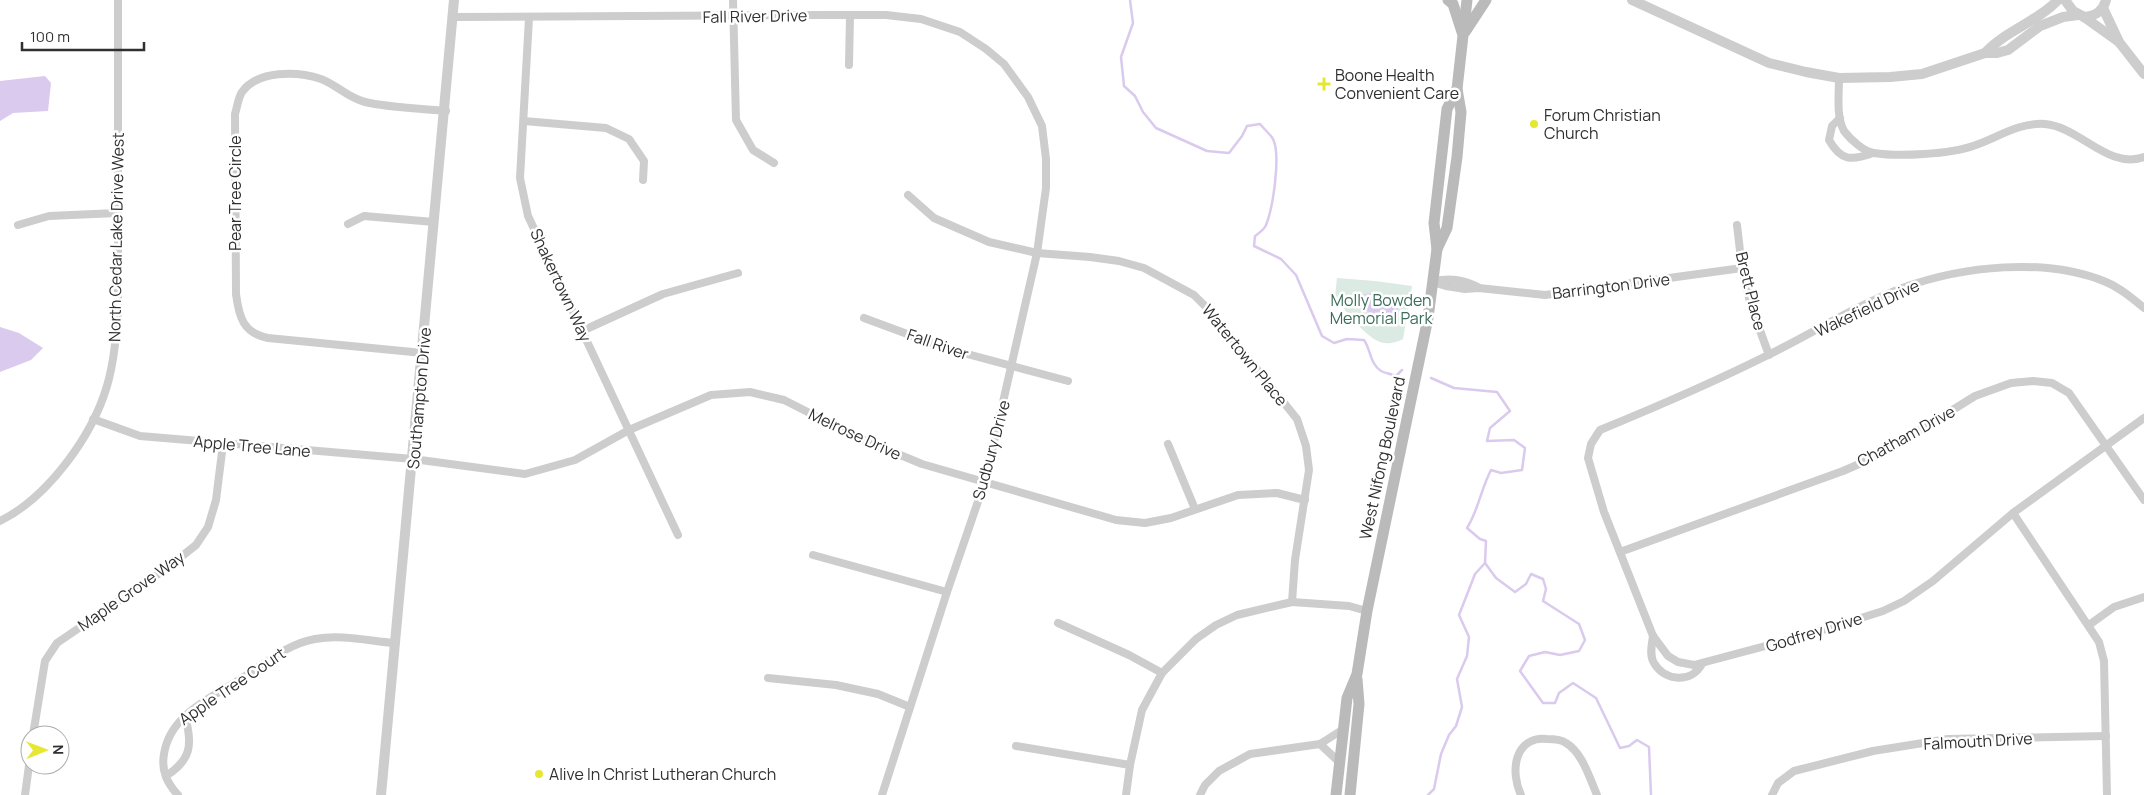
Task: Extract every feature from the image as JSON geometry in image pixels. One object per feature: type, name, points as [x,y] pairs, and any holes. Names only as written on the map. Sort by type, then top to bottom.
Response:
[{"type":"main road","points":[[1448,0],[1452,4],[1463,36]]},
{"type":"main road","name":"West Nifong Boulevard","points":[[1437,248],[1447,228],[1451,202],[1460,112],[1457,89],[1467,0]]},
{"type":"main road","points":[[1463,36],[1486,0]]},
{"type":"main road","name":"West Nifong Boulevard","points":[[1350,795],[1359,704],[1357,674],[1367,611],[1422,347],[1437,248],[1434,222],[1448,109],[1457,89]]},
{"type":"main road","points":[[1442,154],[1448,170],[1445,197],[1451,202]]},
{"type":"main road","name":"West Nifong Boulevard","points":[[1336,795],[1347,698],[1357,674]]},
{"type":"street","name":"North Cedar Lake Drive West","points":[[0,521],[25,506],[53,480],[74,452],[93,419],[106,388],[116,346],[118,311],[118,0]]},
{"type":"street","name":"Southampton Drive","points":[[381,795],[446,111],[454,0]]},
{"type":"street","points":[[733,0],[736,120],[753,150],[774,163]]},
{"type":"street","points":[[1985,53],[1994,43],[2014,32],[2058,0]]},
{"type":"street","points":[[2066,0],[2068,7],[2119,42],[2144,74]]},
{"type":"street","points":[[1638,1],[1769,63],[1839,78],[1922,74],[1985,53],[1997,53],[2008,50],[2040,26],[2063,17],[2095,15],[2105,4],[2119,42]]},
{"type":"street","points":[[849,65],[850,15]]},
{"type":"street","name":"Fall River Drive","points":[[453,17],[886,15],[921,20],[960,32],[1004,64],[1028,97]]},
{"type":"street","name":"Shakertown Way","points":[[529,18],[520,178],[528,216],[678,535]]},
{"type":"street","name":"Pear Tree Circle","points":[[423,353],[268,338],[257,336],[247,328],[238,314],[236,294],[235,114],[241,93],[251,84],[256,80],[279,75],[304,75],[322,80],[350,97],[366,102],[446,111]]},
{"type":"street","points":[[1839,78],[1840,118],[1844,130],[1855,142],[1873,153]]},
{"type":"street","name":"Sudbury Drive","points":[[882,795],[947,592],[985,481],[1013,367],[1037,253],[1046,188],[1046,159],[1042,126],[1028,97]]},
{"type":"street","points":[[1840,118],[1832,126],[1829,140],[1836,151],[1844,157],[1851,158],[1873,153],[1938,154],[1972,147],[2016,127],[2046,124],[2062,128],[2113,156],[2127,160],[2144,157]]},
{"type":"street","points":[[524,121],[606,128],[628,139],[644,161],[643,180]]},
{"type":"street","name":"Watertown Place","points":[[908,195],[934,218],[963,233],[989,242],[1037,253],[1119,261],[1144,268],[1194,295],[1212,313],[1296,419],[1306,446],[1308,470],[1295,560],[1292,602]]},
{"type":"street","points":[[18,225],[48,216],[117,213]]},
{"type":"street","points":[[348,224],[364,216],[434,222]]},
{"type":"street","name":"Brett Place","points":[[1737,226],[1742,268],[1751,306],[1769,355]]},
{"type":"street","name":"Wakefield Drive","points":[[1600,430],[1693,392],[1901,288],[1939,277],[1968,272],[2024,267],[2078,274],[2107,283],[2128,295],[2144,308]]},
{"type":"street","name":"Barrington Drive","points":[[1432,282],[1447,279],[1465,281],[1479,288],[1546,295],[1596,290],[1742,268]]},
{"type":"street","points":[[582,331],[662,294],[738,273]]},
{"type":"street","name":"Fall River","points":[[864,318],[945,348],[1068,380]]},
{"type":"street","name":"Chatham Drive","points":[[1620,552],[1843,471],[1882,454],[1975,396],[2011,384],[2033,381],[2052,383],[2069,393],[2144,500]]},
{"type":"street","name":"Melrose Drive","points":[[413,459],[524,474],[575,460],[629,430],[711,395],[750,392],[784,400],[857,436],[922,464],[1116,520],[1145,523],[1171,518],[1238,495],[1277,493],[1305,500]]},
{"type":"street","name":"Godfrey Drive","points":[[1600,430],[1591,444],[1588,458],[1604,512],[1653,636],[1661,649],[1678,662],[1694,665],[1807,635],[1882,611],[1904,600],[1933,580],[2013,513],[2144,418]]},
{"type":"street","name":"Apple Tree Lane","points":[[93,419],[140,436],[413,459]]},
{"type":"street","name":"Maple Grove Way","points":[[35,725],[45,661],[57,643],[167,568],[196,545],[208,527],[216,500],[223,444]]},
{"type":"street","points":[[1168,444],[1195,509]]},
{"type":"street","points":[[2013,513],[2099,642],[2104,661],[2107,795]]},
{"type":"street","points":[[813,555],[947,592]]},
{"type":"street","points":[[2089,626],[2114,607],[2144,596]]},
{"type":"street","points":[[1126,795],[1130,765],[1142,710],[1162,673],[1196,639],[1216,625],[1237,615],[1292,602],[1349,606],[1367,611]]},
{"type":"street","points":[[1058,623],[1162,673]]},
{"type":"street","points":[[1653,636],[1651,654],[1654,663],[1663,673],[1672,677],[1686,677],[1698,672],[1702,664]]},
{"type":"street","name":"Apple Tree Court","points":[[178,795],[168,784],[163,762],[166,742],[175,725],[185,716],[291,646],[316,639],[337,638],[395,643]]},
{"type":"street","points":[[768,678],[836,685],[870,692],[910,707]]},
{"type":"street","points":[[166,776],[179,768],[186,757],[189,747],[189,732],[185,716]]},
{"type":"street","points":[[1200,795],[1205,785],[1219,771],[1250,754],[1320,744],[1342,730]]},
{"type":"street","name":"Falmouth Drive","points":[[1772,795],[1778,784],[1794,771],[1872,751],[1948,739],[2106,736]]},
{"type":"street","points":[[1520,795],[1514,775],[1514,765],[1522,749],[1532,741],[1540,738],[1565,742],[1572,748],[1580,759],[1598,795]]},
{"type":"street","points":[[1320,744],[1339,762]]},
{"type":"street","points":[[1016,746],[1130,765]]},
{"type":"street","points":[[25,795],[28,775]]},
{"type":"green space","name":"Molly Bowden Memorial Park","points":[[1337,278],[1412,286],[1403,339],[1384,343],[1371,337],[1364,331],[1335,297]]},
{"type":"shaded area","points":[[45,76],[51,83],[48,111],[13,113],[0,121],[0,81]]},
{"type":"shaded area","points":[[1372,293],[1392,297],[1398,307],[1398,316],[1389,323],[1379,323],[1374,314],[1362,309],[1359,301],[1361,295]]},
{"type":"shaded area","points":[[0,327],[19,333],[43,348],[31,360],[0,372]]},
{"type":"waterway","points":[[1130,0],[1133,23],[1121,57],[1124,86],[1135,96],[1143,112],[1156,128],[1207,151],[1229,153],[1247,126],[1260,124],[1273,139],[1276,169],[1269,217],[1262,231],[1255,236],[1254,246],[1281,259],[1296,275],[1322,336],[1334,343],[1347,339],[1364,340],[1377,368],[1396,376],[1402,370]]},
{"type":"waterway","points":[[1428,795],[1434,789],[1441,754],[1449,735],[1456,726],[1462,707],[1457,679],[1467,656],[1469,637],[1459,615],[1475,574],[1485,563],[1486,541],[1480,539],[1467,528],[1491,470],[1501,473],[1522,470],[1525,448],[1514,440],[1487,441],[1490,428],[1510,411],[1497,392],[1454,388],[1431,378]]},
{"type":"waterway","points":[[1485,563],[1496,578],[1515,592],[1526,584],[1531,574],[1543,579],[1546,589],[1543,601],[1579,624],[1585,640],[1579,651],[1560,655],[1545,652],[1529,656],[1520,671],[1543,703],[1555,703],[1559,693],[1573,683],[1596,698],[1620,748],[1629,746],[1637,740],[1649,747],[1651,795]]},
{"type":"place","name":"Boone Health Convenient Care","points":[[1324,84]]},
{"type":"place","name":"Forum Christian Church","points":[[1534,124]]},
{"type":"place","name":"Alive In Christ Lutheran Church","points":[[539,774]]}]
